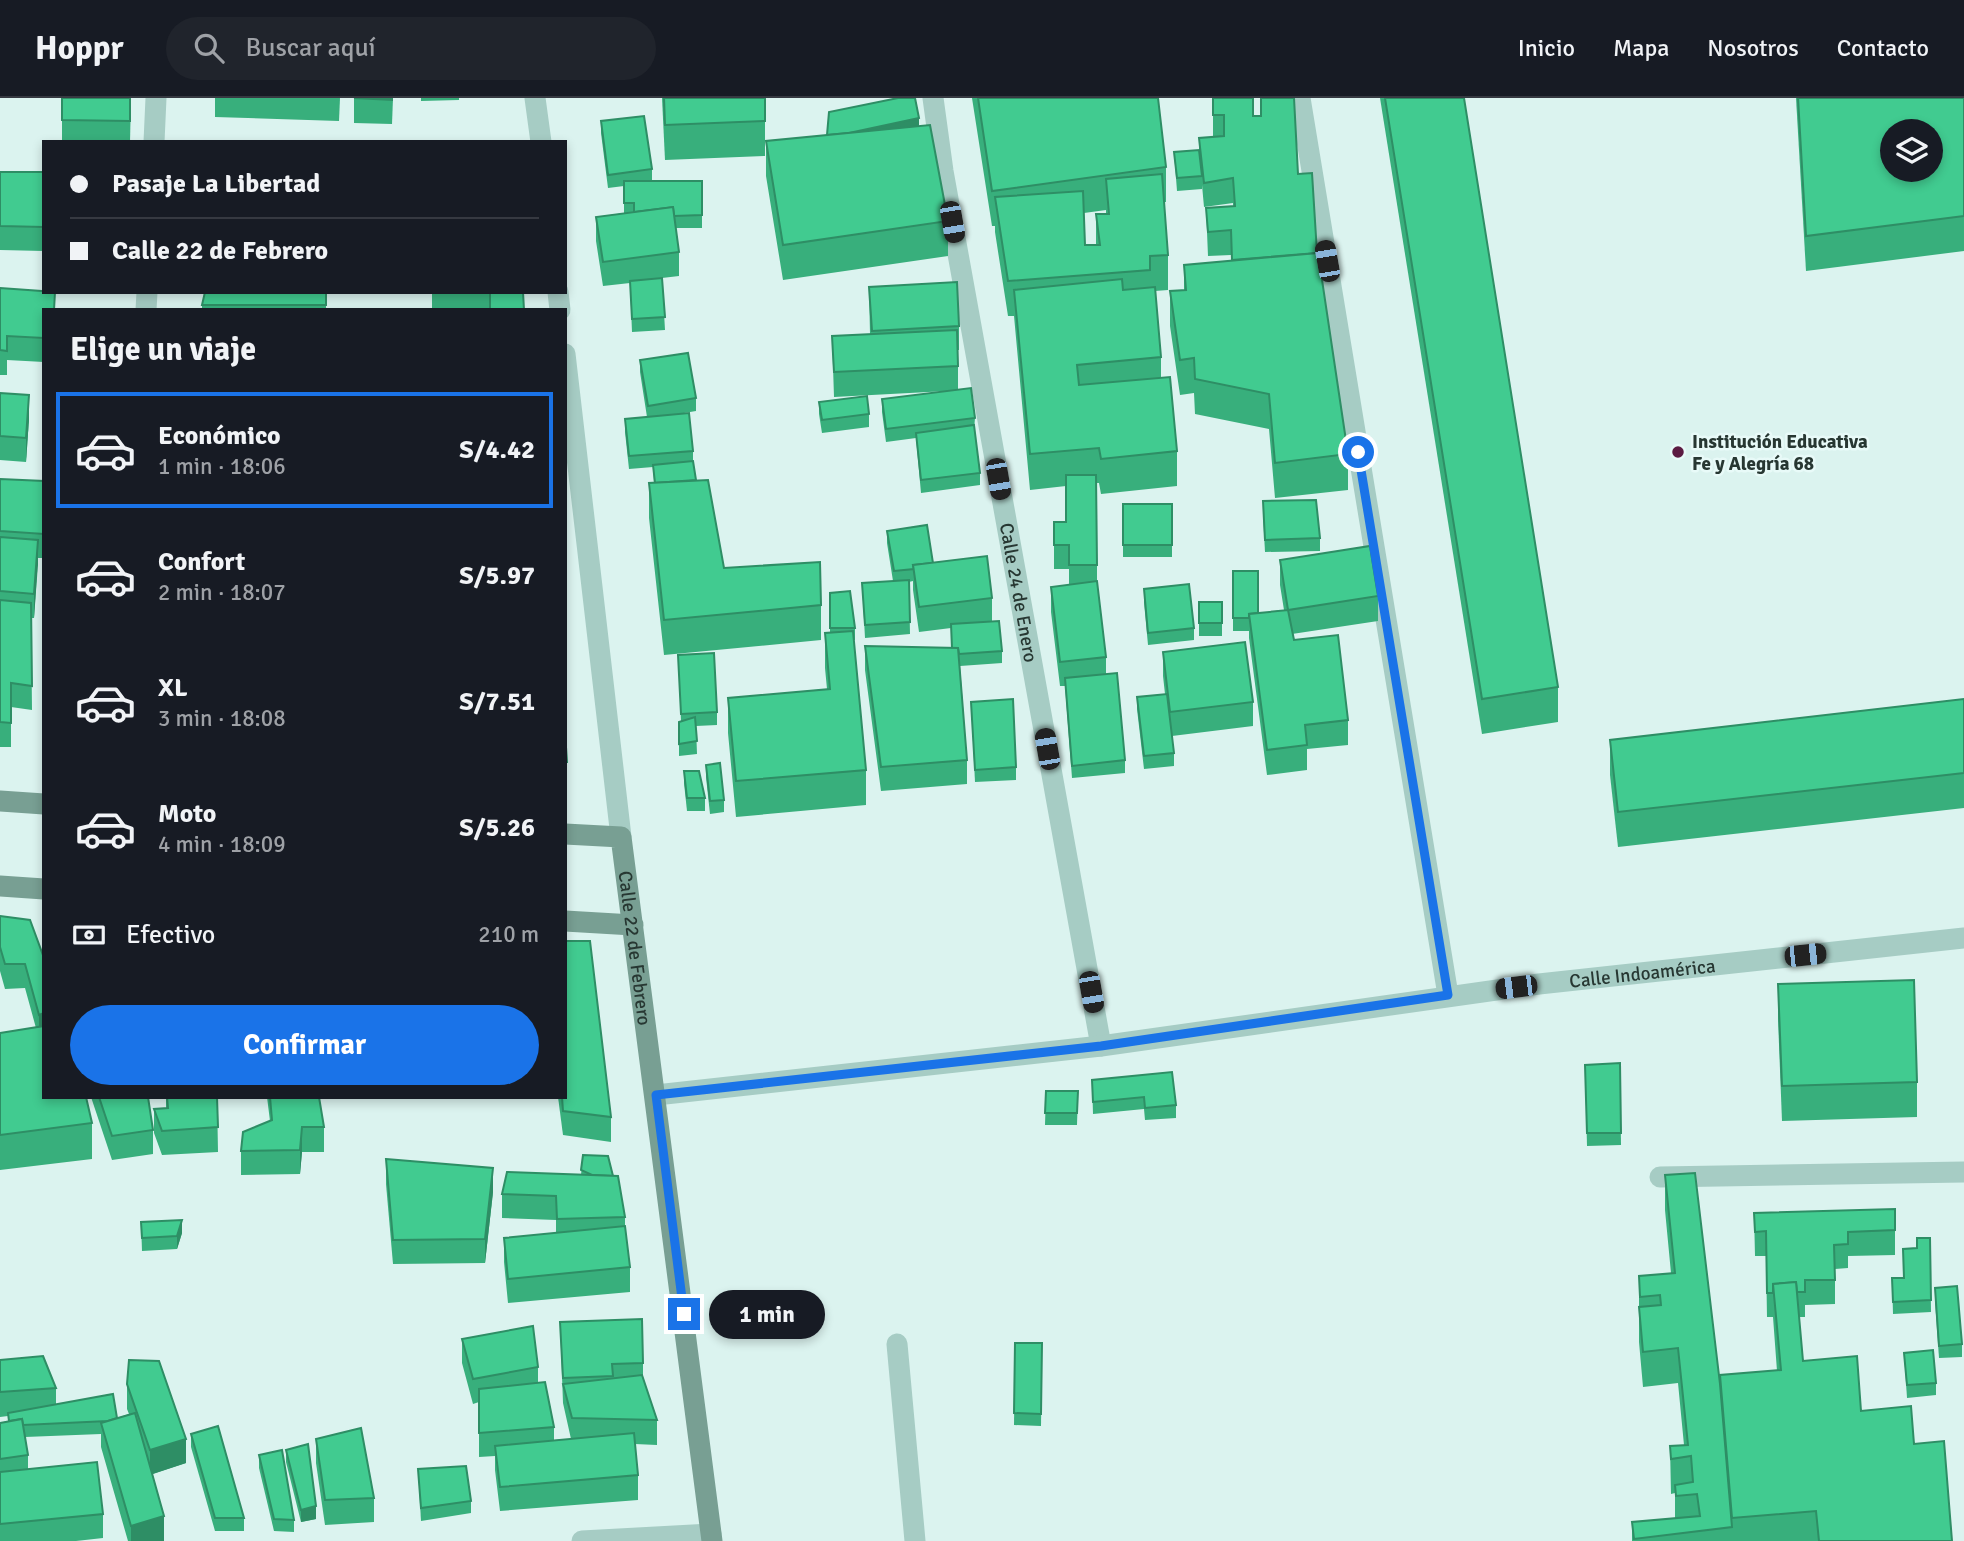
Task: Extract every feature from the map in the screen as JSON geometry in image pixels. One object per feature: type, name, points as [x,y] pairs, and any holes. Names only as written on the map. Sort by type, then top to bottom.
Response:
[{"type":"street","points":[[154,140],[156,98]]},
{"type":"street","points":[[536,98],[541,140]]},
{"type":"street","name":"Calle 24 de Enero","points":[[933,98],[943,171],[1101,1046]]},
{"type":"street","points":[[1300,98],[1448,995]]},
{"type":"street","name":"Calle 22 de Febrero","points":[[567,372],[621,837],[712,1538]]},
{"type":"street","points":[[0,801],[42,804]]},
{"type":"street","points":[[567,834],[621,837]]},
{"type":"street","points":[[0,886],[42,889]]},
{"type":"street","points":[[567,921],[633,925]]},
{"type":"street","name":"Calle Indoamérica","points":[[656,1095],[1101,1046],[1448,995],[1964,937]]},
{"type":"street","points":[[1660,1177],[1964,1172]]},
{"type":"street","points":[[897,1344],[915,1541]]},
{"type":"street","points":[[582,1541],[712,1538]]},
{"type":"building","points":[[62,98],[130,98],[130,121],[62,120]]},
{"type":"building","points":[[354,98],[392,98],[392,100]]},
{"type":"building","points":[[664,98],[765,98],[765,121],[665,125]]},
{"type":"building","points":[[898,98],[915,98],[919,118],[827,135],[829,112]]},
{"type":"building","points":[[978,98],[1158,98],[1166,167],[992,191]]},
{"type":"building","points":[[1213,98],[1253,98],[1253,116],[1261,116],[1261,98],[1294,98],[1298,174],[1312,173],[1317,253],[1232,260],[1231,230],[1208,232],[1206,208],[1235,206],[1233,178],[1204,183],[1199,138],[1224,136],[1224,115],[1213,115]]},
{"type":"building","points":[[1385,98],[1464,98],[1558,687],[1482,699]]},
{"type":"building","points":[[1798,98],[1964,98],[1964,216],[1806,236]]},
{"type":"building","points":[[644,116],[652,169],[608,175],[601,121]]},
{"type":"building","points":[[930,125],[948,221],[783,245],[766,141]]},
{"type":"building","points":[[1199,150],[1202,176],[1177,178],[1174,152]]},
{"type":"building","points":[[0,172],[42,172],[42,227],[0,226]]},
{"type":"building","points":[[1162,174],[1168,255],[1150,256],[1150,270],[1008,281],[995,197],[1083,191],[1085,245],[1100,245],[1096,214],[1109,214],[1106,179]]},
{"type":"building","points":[[624,181],[702,181],[702,215],[674,216],[673,207],[634,212],[634,203],[624,203]]},
{"type":"building","points":[[673,207],[679,252],[603,262],[596,217]]},
{"type":"building","points":[[1318,253],[1348,454],[1275,463],[1269,394],[1195,379],[1194,358],[1180,360],[1170,291],[1186,290],[1184,265]]},
{"type":"building","points":[[662,278],[665,317],[632,319],[630,281]]},
{"type":"building","points":[[1122,279],[1123,290],[1155,287],[1161,357],[1077,365],[1079,385],[1170,377],[1177,451],[1101,459],[1099,448],[1030,454],[1014,290]]},
{"type":"building","points":[[957,282],[959,326],[872,331],[869,287]]},
{"type":"building","points":[[0,288],[55,294],[54,308],[42,308],[42,338],[7,336],[7,351],[0,350]]},
{"type":"building","points":[[205,294],[326,294],[326,305],[202,305]]},
{"type":"building","points":[[490,294],[523,294],[524,308],[490,308]]},
{"type":"building","points":[[957,330],[958,366],[834,372],[832,336]]},
{"type":"building","points":[[688,353],[696,398],[648,406],[640,360]]},
{"type":"building","points":[[971,388],[975,418],[886,429],[882,399]]},
{"type":"building","points":[[0,393],[29,395],[26,438],[0,436]]},
{"type":"building","points":[[867,396],[869,414],[822,420],[819,402]]},
{"type":"building","points":[[689,413],[693,451],[629,456],[625,419]]},
{"type":"building","points":[[974,425],[980,473],[921,480],[916,433]]},
{"type":"building","points":[[693,461],[696,480],[655,483],[653,465]]},
{"type":"building","points":[[1066,475],[1096,475],[1097,565],[1069,565],[1069,545],[1054,545],[1054,522],[1066,522]]},
{"type":"building","points":[[0,479],[42,481],[42,534],[0,531]]},
{"type":"building","points":[[708,480],[724,568],[820,562],[821,605],[664,620],[649,483]]},
{"type":"building","points":[[1316,500],[1320,538],[1265,540],[1263,501]]},
{"type":"building","points":[[1123,504],[1172,504],[1172,545],[1123,545]]},
{"type":"building","points":[[927,525],[933,563],[894,571],[887,531]]},
{"type":"building","points":[[0,537],[38,540],[34,594],[0,591]]},
{"type":"building","points":[[1370,546],[1378,596],[1288,610],[1280,560]]},
{"type":"building","points":[[987,556],[992,598],[919,607],[913,565]]},
{"type":"building","points":[[1233,571],[1258,571],[1258,613],[1249,614],[1249,618],[1233,618]]},
{"type":"building","points":[[909,580],[910,622],[865,625],[862,583]]},
{"type":"building","points":[[1097,581],[1106,657],[1060,662],[1051,587]]},
{"type":"building","points":[[1189,584],[1194,628],[1148,633],[1144,589]]},
{"type":"building","points":[[850,591],[855,628],[830,628],[830,593]]},
{"type":"building","points":[[0,600],[31,603],[32,686],[11,683],[11,723],[0,722]]},
{"type":"building","points":[[1199,602],[1222,602],[1222,623],[1199,623]]},
{"type":"building","points":[[1288,610],[1294,640],[1338,635],[1348,720],[1305,725],[1307,745],[1267,750],[1249,614]]},
{"type":"building","points":[[999,621],[1002,651],[959,654],[958,648],[952,648],[951,624]]},
{"type":"building","points":[[853,631],[866,770],[736,781],[728,698],[830,689],[825,633]]},
{"type":"building","points":[[1245,642],[1253,702],[1170,712],[1163,652]]},
{"type":"building","points":[[865,646],[958,648],[967,760],[881,767]]},
{"type":"building","points":[[714,653],[717,712],[681,714],[678,655]]},
{"type":"building","points":[[1117,673],[1125,760],[1072,766],[1065,678]]},
{"type":"building","points":[[1167,694],[1174,753],[1144,756],[1137,697]]},
{"type":"building","points":[[1013,699],[1016,767],[975,770],[971,702]]},
{"type":"building","points":[[1964,699],[1964,773],[1618,812],[1610,740]]},
{"type":"building","points":[[695,717],[697,741],[679,744],[679,722]]},
{"type":"building","points":[[720,763],[724,800],[710,801],[706,765]]},
{"type":"building","points":[[684,771],[699,771],[705,798],[687,798]]},
{"type":"building","points":[[0,916],[30,920],[42,953],[42,1014],[39,1015],[25,964],[5,964],[0,947]]},
{"type":"building","points":[[567,941],[590,941],[611,1117],[563,1111],[562,1099],[567,1099]]},
{"type":"building","points":[[1914,980],[1917,1082],[1782,1086],[1778,984]]},
{"type":"building","points":[[42,1026],[42,1099],[86,1099],[92,1123],[0,1135],[0,1033]]},
{"type":"building","points":[[1620,1063],[1621,1133],[1587,1133],[1585,1065]]},
{"type":"building","points":[[1172,1072],[1176,1105],[1145,1108],[1144,1097],[1093,1102],[1092,1080]]},
{"type":"building","points":[[1046,1091],[1078,1091],[1077,1113],[1045,1113]]},
{"type":"building","points":[[100,1099],[148,1099],[153,1130],[112,1136]]},
{"type":"building","points":[[167,1099],[217,1099],[218,1127],[162,1131],[154,1109],[168,1108]]},
{"type":"building","points":[[270,1099],[319,1099],[324,1127],[302,1127],[300,1150],[241,1151],[243,1132],[272,1120]]},
{"type":"building","points":[[583,1155],[608,1156],[613,1176],[592,1175],[581,1170]]},
{"type":"building","points":[[386,1159],[493,1168],[485,1239],[393,1240]]},
{"type":"building","points":[[507,1172],[618,1176],[625,1217],[557,1219],[556,1196],[502,1194]]},
{"type":"building","points":[[1695,1173],[1720,1384],[1732,1527],[1634,1539],[1632,1522],[1700,1516],[1697,1494],[1676,1496],[1675,1485],[1693,1482],[1691,1456],[1671,1459],[1670,1446],[1688,1445],[1678,1348],[1643,1352],[1639,1307],[1661,1305],[1660,1295],[1640,1297],[1639,1276],[1675,1273],[1665,1175]]},
{"type":"building","points":[[1895,1209],[1895,1230],[1848,1232],[1848,1244],[1834,1245],[1835,1280],[1805,1280],[1805,1292],[1797,1292],[1796,1282],[1773,1284],[1773,1293],[1767,1293],[1766,1231],[1755,1232],[1754,1213]]},
{"type":"building","points":[[182,1220],[177,1236],[142,1238],[141,1222]]},
{"type":"building","points":[[625,1226],[630,1267],[508,1279],[504,1238]]},
{"type":"building","points":[[1917,1238],[1930,1238],[1931,1300],[1893,1302],[1892,1278],[1904,1278],[1903,1249],[1917,1248]]},
{"type":"building","points":[[1796,1282],[1803,1361],[1857,1356],[1861,1411],[1911,1406],[1914,1444],[1944,1441],[1952,1541],[1819,1541],[1816,1511],[1732,1518],[1720,1375],[1781,1370],[1773,1284]]},
{"type":"building","points":[[1957,1286],[1962,1344],[1939,1346],[1935,1288]]},
{"type":"building","points":[[642,1319],[643,1363],[612,1364],[613,1376],[563,1378],[560,1322]]},
{"type":"building","points":[[533,1326],[538,1367],[473,1379],[462,1339]]},
{"type":"building","points":[[1015,1343],[1042,1343],[1041,1414],[1014,1413]]},
{"type":"building","points":[[1933,1350],[1936,1383],[1907,1385],[1904,1353]]},
{"type":"building","points":[[43,1356],[56,1388],[0,1392],[0,1360]]},
{"type":"building","points":[[129,1360],[159,1361],[186,1439],[150,1450],[127,1384]]},
{"type":"building","points":[[642,1375],[657,1420],[572,1418],[563,1384]]},
{"type":"building","points":[[545,1382],[554,1427],[479,1433],[479,1389]]},
{"type":"building","points":[[113,1394],[117,1418],[108,1421],[23,1425],[22,1419],[9,1421],[8,1413]]},
{"type":"building","points":[[135,1413],[164,1516],[131,1526],[101,1423]]},
{"type":"building","points":[[22,1419],[28,1455],[0,1459],[0,1423]]},
{"type":"building","points":[[218,1426],[244,1518],[215,1518],[191,1434]]},
{"type":"building","points":[[361,1428],[374,1498],[325,1500],[316,1439]]},
{"type":"building","points":[[634,1433],[638,1475],[500,1487],[495,1446]]},
{"type":"building","points":[[308,1444],[316,1506],[301,1510],[286,1450]]},
{"type":"building","points":[[282,1450],[294,1520],[274,1519],[259,1455]]},
{"type":"building","points":[[97,1462],[103,1514],[0,1524],[0,1472]]},
{"type":"building","points":[[466,1466],[471,1501],[421,1508],[418,1469]]},
{"type":"place","name":"Institución Educativa Fe y Alegría 68","points":[[1678,452]]},
{"type":"route","points":[[684,1314],[656,1095],[1101,1046],[1448,995],[1358,452]]}]
